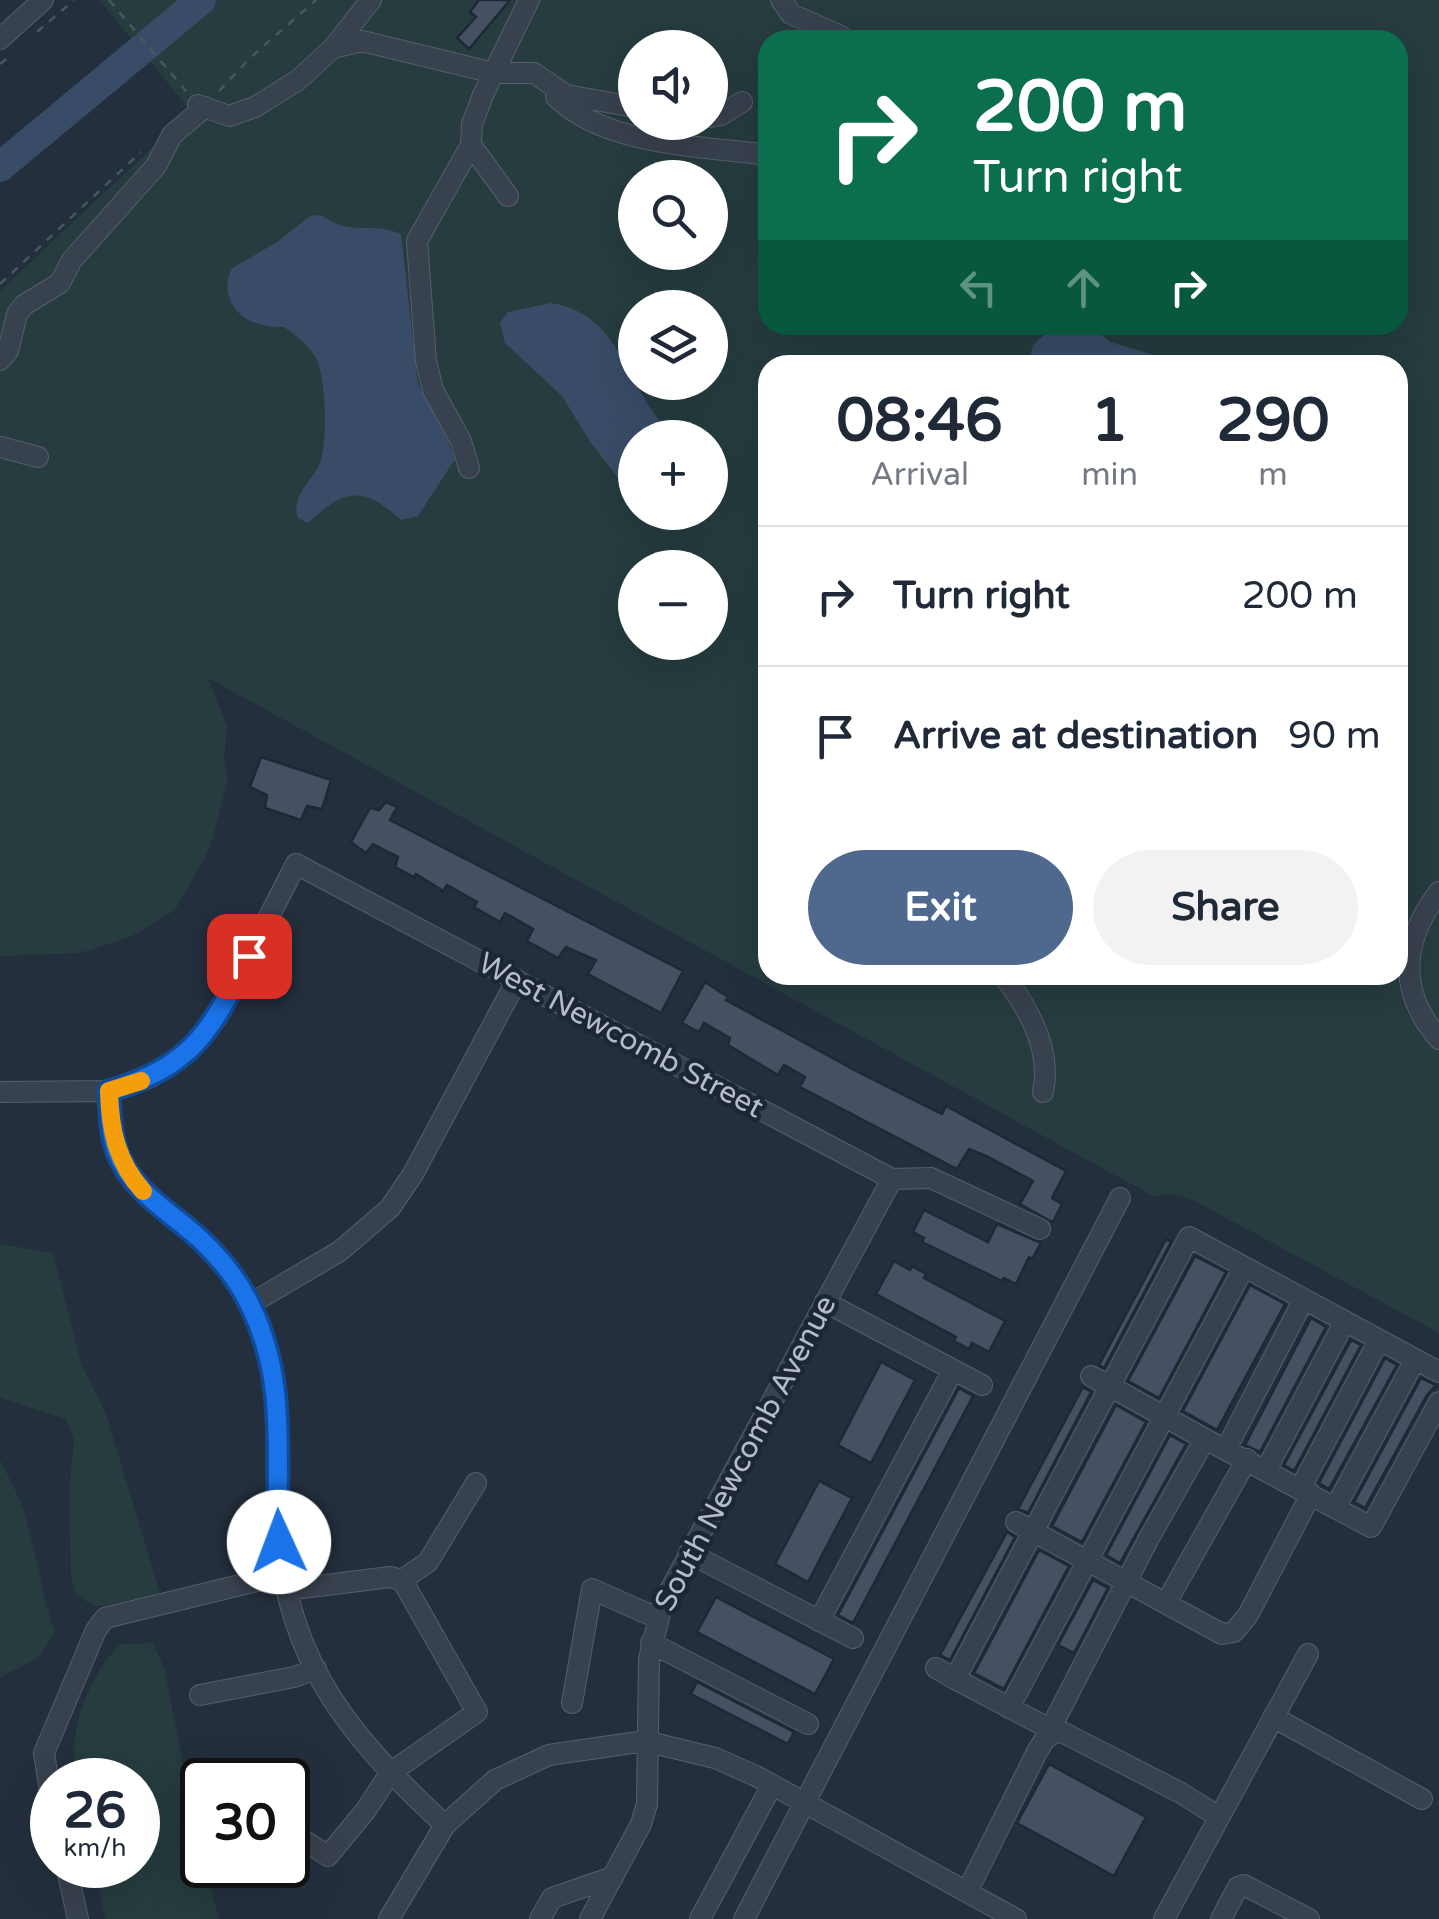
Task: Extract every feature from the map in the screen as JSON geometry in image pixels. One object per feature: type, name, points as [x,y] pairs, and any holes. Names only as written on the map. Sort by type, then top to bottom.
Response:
[{"type":"street","points":[[0,38],[44,0]]},
{"type":"street","points":[[0,360],[8,352],[17,314],[24,305],[53,290],[72,260],[156,166],[172,135],[201,106],[229,116],[255,106],[298,80],[332,48],[371,0]]},
{"type":"street","points":[[469,468],[434,390],[426,361],[417,241],[471,145],[472,124],[529,0]]},
{"type":"street","points":[[782,0],[790,14],[827,30]]},
{"type":"street","points":[[332,48],[362,41],[494,73],[534,74],[566,95],[618,104]]},
{"type":"street","points":[[534,74],[566,110],[637,137],[758,154]]},
{"type":"street","points":[[728,110],[742,102]]},
{"type":"street","points":[[471,145],[508,196]]},
{"type":"street","points":[[0,447],[38,456]]},
{"type":"street","name":"West Newcomb Street","points":[[109,1091],[151,1078],[206,1034],[296,864],[892,1179]]},
{"type":"street","points":[[1439,892],[1423,913],[1414,936],[1409,968],[1411,995],[1439,1039]]},
{"type":"street","points":[[250,1304],[340,1252],[390,1208],[517,980]]},
{"type":"street","points":[[1011,985],[1026,1004],[1048,1072],[1043,1092]]},
{"type":"street","points":[[0,1092],[109,1091],[113,1136],[131,1177],[148,1197],[218,1258],[250,1304],[269,1354],[278,1404],[277,1508],[284,1582],[316,1669],[338,1711],[390,1773],[445,1824]]},
{"type":"street","points":[[892,1179],[932,1178],[1040,1229]]},
{"type":"street","name":"South Newcomb Avenue","points":[[590,1919],[641,1824],[647,1804],[651,1643],[657,1618],[892,1179]]},
{"type":"street","points":[[744,1919],[1120,1198]]},
{"type":"street","points":[[1048,1734],[1010,1708],[946,1674],[1025,1526],[1110,1386],[1180,1233],[1439,1372]]},
{"type":"street","points":[[1010,1708],[1244,1267]]},
{"type":"street","points":[[1226,1449],[1304,1299]]},
{"type":"street","points":[[825,1302],[982,1385]]},
{"type":"street","points":[[1266,1470],[1345,1322]]},
{"type":"street","points":[[1025,1526],[1222,1634],[1234,1632],[1248,1615],[1380,1340]]},
{"type":"street","points":[[1336,1508],[1415,1360]]},
{"type":"street","points":[[819,1621],[954,1370]]},
{"type":"street","points":[[1090,1376],[1371,1527],[1439,1402]]},
{"type":"street","points":[[967,1892],[1128,1580],[1206,1439]]},
{"type":"street","points":[[1166,1603],[1246,1459]]},
{"type":"street","points":[[402,1580],[428,1562],[476,1483]]},
{"type":"street","points":[[690,1553],[853,1638]]},
{"type":"street","points":[[45,1758],[96,1630],[105,1618],[284,1582],[390,1577],[402,1580],[478,1712],[390,1773],[328,1856],[310,1844]]},
{"type":"street","points":[[572,1703],[592,1589],[657,1618]]},
{"type":"street","points":[[651,1643],[808,1724]]},
{"type":"street","points":[[1164,1919],[1308,1654]]},
{"type":"street","points":[[200,1695],[316,1669]]},
{"type":"street","points":[[1274,1716],[1422,1798]]},
{"type":"street","points":[[1048,1734],[1064,1733],[1219,1817]]},
{"type":"street","points":[[389,1919],[445,1824],[496,1780],[549,1755],[646,1740],[715,1758],[772,1785],[1016,1919]]},
{"type":"street","points":[[700,1919],[772,1785]]},
{"type":"street","points":[[540,1919],[552,1898],[612,1877]]},
{"type":"street","points":[[1221,1919],[1238,1887],[1244,1886],[1309,1919]]},
{"type":"street","points":[[71,1888],[78,1919]]},
{"type":"path","points":[[109,0],[201,106],[316,0]]},
{"type":"path","points":[[0,284],[149,144],[162,135],[172,135]]},
{"type":"green space","points":[[99,0],[1439,0],[1439,1333],[1193,1200],[1172,1194],[1153,1196],[768,985],[1408,985],[1408,355],[758,355],[758,979],[208,678],[227,726],[224,760],[228,779],[210,848],[175,910],[132,936],[80,953],[0,956],[0,291],[191,111]]},
{"type":"green space","points":[[0,1244],[53,1253],[82,1366],[106,1414],[161,1597],[109,1607],[91,1605],[75,1592],[69,1491],[74,1441],[66,1419],[0,1398]]},
{"type":"green space","points":[[0,1460],[26,1519],[55,1633],[38,1658],[0,1677]]},
{"type":"green space","points":[[153,1643],[165,1671],[182,1758],[180,1888],[211,1888],[219,1919],[105,1919],[99,1888],[160,1888],[160,1758],[74,1755],[88,1691],[120,1644]]},
{"type":"water","points":[[321,215],[341,225],[401,234],[418,384],[437,415],[455,459],[418,516],[401,520],[376,501],[354,496],[333,503],[308,523],[298,518],[299,498],[317,469],[323,447],[325,415],[320,369],[310,350],[284,327],[259,324],[239,313],[228,294],[228,282],[231,269],[277,242],[310,216]]},
{"type":"water","points":[[551,303],[576,310],[611,341],[618,352],[618,400],[646,400],[659,420],[618,420],[618,478],[562,396],[505,343],[500,323],[508,312]]},
{"type":"water","points":[[1102,335],[1110,342],[1152,355],[1031,355],[1042,337]]},
{"type":"building","points":[[479,0],[510,0],[469,49],[457,38],[476,17],[470,12]]},
{"type":"building","points":[[261,757],[331,780],[322,809],[307,806],[301,820],[265,808],[267,795],[250,787]]},
{"type":"building","points":[[386,802],[397,807],[390,820],[683,971],[661,1013],[588,974],[596,960],[566,947],[558,958],[527,941],[533,929],[505,913],[500,922],[474,907],[477,902],[447,885],[443,891],[416,874],[414,877],[395,867],[398,857],[373,844],[366,853],[351,842],[370,808],[379,810]]},
{"type":"building","points":[[705,982],[728,997],[726,1000],[858,1072],[942,1114],[946,1106],[1066,1171],[1052,1198],[1062,1204],[1054,1220],[1020,1204],[1033,1181],[986,1156],[969,1149],[957,1169],[800,1087],[805,1077],[784,1065],[778,1075],[728,1045],[730,1038],[704,1023],[699,1032],[682,1023]]},
{"type":"building","points":[[924,1210],[988,1242],[997,1224],[1041,1243],[1016,1284],[1004,1278],[1002,1281],[922,1242],[924,1238],[913,1232]]},
{"type":"building","points":[[1166,1239],[1171,1242],[1104,1368],[1099,1365]]},
{"type":"building","points":[[1195,1256],[1226,1272],[1159,1398],[1128,1381]]},
{"type":"building","points":[[894,1261],[910,1270],[912,1266],[926,1274],[924,1278],[1005,1321],[989,1352],[972,1343],[969,1349],[954,1341],[956,1337],[876,1294]]},
{"type":"building","points":[[1250,1285],[1285,1304],[1217,1430],[1183,1411]]},
{"type":"building","points":[[1311,1318],[1326,1327],[1260,1452],[1245,1445]]},
{"type":"building","points":[[1351,1340],[1361,1345],[1294,1471],[1284,1465]]},
{"type":"building","points":[[1385,1358],[1397,1365],[1329,1489],[1319,1483]]},
{"type":"building","points":[[881,1362],[915,1380],[871,1463],[838,1445]]},
{"type":"building","points":[[1421,1378],[1436,1385],[1365,1508],[1354,1502]]},
{"type":"building","points":[[1083,1387],[1091,1392],[1028,1513],[1018,1509]]},
{"type":"building","points":[[959,1388],[973,1396],[853,1623],[838,1615]]},
{"type":"building","points":[[1116,1405],[1146,1422],[1082,1542],[1052,1526]]},
{"type":"building","points":[[1170,1435],[1186,1444],[1120,1563],[1106,1555]]},
{"type":"building","points":[[819,1481],[852,1498],[808,1582],[775,1564]]},
{"type":"building","points":[[1007,1532],[1015,1537],[950,1660],[940,1655]]},
{"type":"building","points":[[1039,1550],[1069,1566],[1004,1689],[974,1673]]},
{"type":"building","points":[[1093,1580],[1108,1588],[1074,1653],[1058,1645]]},
{"type":"building","points":[[716,1597],[834,1659],[815,1694],[697,1632]]},
{"type":"building","points":[[697,1682],[794,1732],[788,1744],[691,1694]]},
{"type":"building","points":[[1049,1764],[1146,1817],[1114,1876],[1017,1823]]},
{"type":"waterway","points":[[0,167],[201,0]]},
{"type":"slow traffic","points":[[141,1081],[109,1091],[118,1154],[143,1191]]},
{"type":"route","points":[[249,956],[206,1034],[151,1078],[109,1091],[110,1117],[118,1154],[131,1177],[148,1197],[218,1258],[250,1304],[264,1337],[278,1404],[279,1542]]}]
